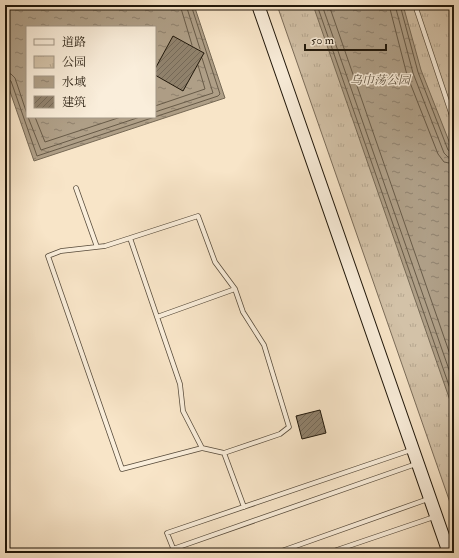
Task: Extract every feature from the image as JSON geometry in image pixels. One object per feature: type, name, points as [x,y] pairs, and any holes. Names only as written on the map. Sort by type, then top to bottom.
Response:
[{"type":"main road","points":[[258,5],[449,553]]},
{"type":"lane","points":[[415,5],[453,119]]},
{"type":"lane","points":[[76,188],[97,247]]},
{"type":"lane","points":[[198,216],[215,262],[235,289],[243,312],[264,345],[289,427],[280,434],[224,453],[202,448],[122,469],[48,256],[61,251],[97,247],[130,238],[198,216]]},
{"type":"lane","points":[[130,238],[180,384],[183,411],[202,448]]},
{"type":"lane","points":[[157,317],[235,289]]},
{"type":"lane","points":[[413,449],[168,533],[174,551],[418,464]]},
{"type":"lane","points":[[224,453],[244,507]]},
{"type":"lane","points":[[276,553],[430,498]]},
{"type":"lane","points":[[328,553],[436,516]]},
{"type":"green space","name":"乌巾荡公园","points":[[277,5],[454,5],[454,514]]},
{"type":"water","points":[[5,5],[194,5],[225,98],[34,161],[5,77]]},
{"type":"water","points":[[313,5],[403,5],[421,70],[454,154],[454,412]]},
{"type":"building","points":[[173,36],[204,53],[183,91],[156,76],[156,67]]},
{"type":"building","points":[[320,410],[326,433],[302,439],[296,416]]}]
